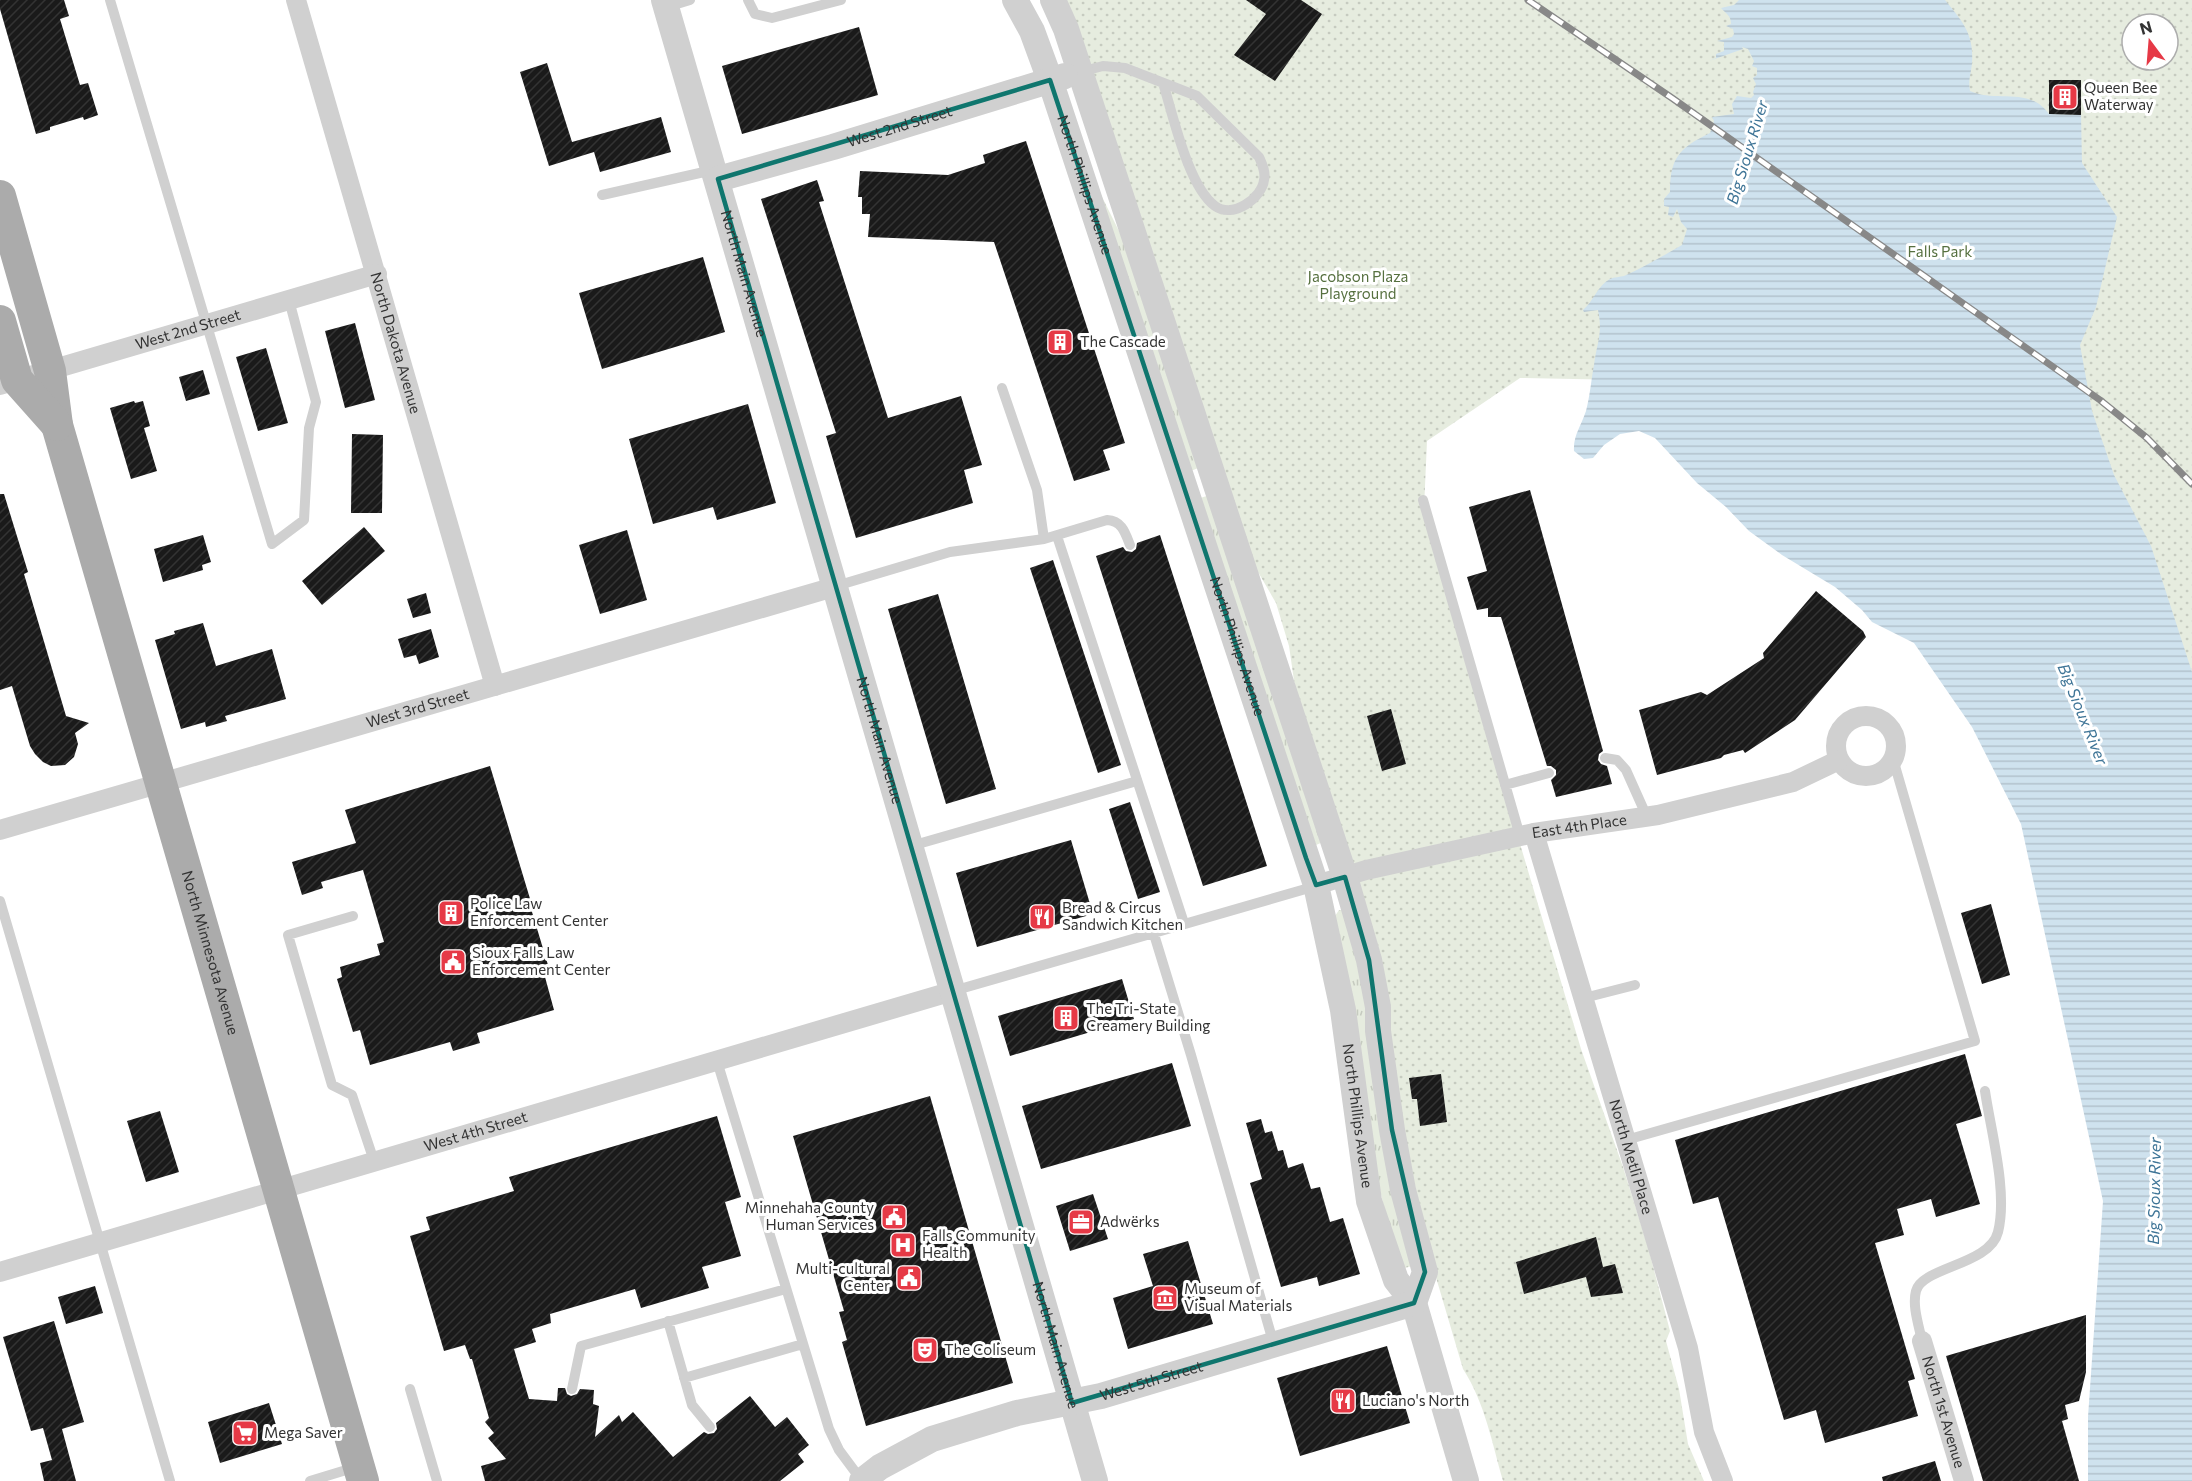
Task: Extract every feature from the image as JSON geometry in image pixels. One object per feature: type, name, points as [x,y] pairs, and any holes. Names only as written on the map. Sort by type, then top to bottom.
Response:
[{"type":"main road","name":"North Minnesota Avenue","points":[[0,196],[51,371],[57,425],[361,1474]]},
{"type":"main road","name":"North Minnesota Avenue","points":[[0,321],[8,383],[57,425]]},
{"type":"street","name":"North Dakota Avenue","points":[[296,0],[495,686]]},
{"type":"street","name":"North Phillips Avenue","points":[[1015,0],[1032,31],[1050,80],[1316,885],[1343,1010],[1369,1201],[1396,1280],[1414,1304],[1466,1481]]},
{"type":"street","name":"North Phillips Avenue","points":[[1053,0],[1066,30],[1345,877],[1371,972],[1378,1007],[1378,1031],[1392,1130],[1403,1190],[1425,1272],[1414,1304]]},
{"type":"street","name":"North Main Avenue","points":[[674,2],[716,175],[1095,1481]]},
{"type":"street","name":"West 2nd Street","points":[[716,175],[834,147],[1079,72]]},
{"type":"street","name":"West 2nd Street","points":[[8,383],[377,274]]},
{"type":"street","name":"West 3rd Street","points":[[0,830],[834,587]]},
{"type":"street","points":[[1866,715],[1876,717],[1885,722],[1896,739],[1893,759],[1880,773],[1870,776],[1852,773],[1839,760],[1836,750],[1836,740],[1840,730],[1846,722],[1855,717],[1866,715]]},
{"type":"street","name":"East 4th Place","points":[[1316,885],[1366,870],[1527,834],[1647,817],[1793,782],[1839,760]]},
{"type":"street","name":"North Metli Place","points":[[1527,834],[1584,998],[1688,1348],[1704,1432],[1723,1481]]},
{"type":"street","name":"West 4th Street","points":[[0,1272],[953,991]]},
{"type":"street","name":"West 5th Street","points":[[862,1481],[880,1467],[932,1439],[1017,1413],[1101,1396],[1414,1304]]},
{"type":"street","name":"North 1st Avenue","points":[[1922,1341],[1964,1481]]},
{"type":"lane","points":[[110,0],[272,544],[304,520],[309,428],[316,402],[289,300]]},
{"type":"lane","points":[[748,0],[755,14],[772,18],[841,0]]},
{"type":"lane","points":[[1079,72],[1103,66],[1125,68],[1197,96],[1259,157],[1265,179],[1259,195],[1241,207],[1224,210],[1215,206],[1203,192],[1186,159],[1163,83]]},
{"type":"lane","points":[[602,195],[716,175]]},
{"type":"lane","points":[[1002,388],[1037,490],[1044,539]]},
{"type":"lane","points":[[1423,500],[1505,784],[1527,834]]},
{"type":"lane","points":[[834,587],[950,552],[1044,539],[1107,520],[1116,521],[1123,528],[1130,545]]},
{"type":"lane","points":[[1057,536],[1184,923]]},
{"type":"lane","points":[[1605,758],[1617,760],[1626,770],[1647,817]]},
{"type":"lane","points":[[1626,1140],[1975,1041],[1893,759]]},
{"type":"lane","points":[[1505,784],[1549,773]]},
{"type":"lane","points":[[910,846],[1137,781]]},
{"type":"lane","points":[[953,991],[1316,885]]},
{"type":"lane","points":[[0,901],[170,1481]]},
{"type":"lane","points":[[354,916],[288,935],[332,1085],[352,1095],[374,1161]]},
{"type":"lane","points":[[1153,932],[1191,1055],[1274,1345]]},
{"type":"lane","points":[[1584,998],[1635,985]]},
{"type":"lane","points":[[717,1061],[829,1429],[839,1450],[862,1481]]},
{"type":"lane","points":[[1922,1341],[1916,1289],[1925,1279],[1987,1250],[1998,1233],[2001,1195],[1985,1091]]},
{"type":"lane","points":[[572,1389],[581,1346],[786,1289]]},
{"type":"lane","points":[[668,1321],[692,1406],[710,1427]]},
{"type":"lane","points":[[684,1378],[803,1344]]},
{"type":"lane","points":[[410,1389],[437,1481]]},
{"type":"lane","points":[[310,1481],[361,1474]]},
{"type":"highlighted area","points":[[1050,80],[1306,858],[1316,885],[1345,877],[1369,960],[1392,1130],[1425,1272],[1414,1303],[1072,1403],[718,179]]},
{"type":"green space","name":"Falls Park","points":[[1062,0],[2192,0],[2192,882],[2017,713],[1624,380],[1520,378],[1427,441],[1424,509],[1482,716],[1581,1049],[1623,1167],[1648,1247],[1670,1331],[1666,1341],[1679,1389],[1688,1444],[1704,1481],[1503,1481],[1482,1409],[1463,1369],[1435,1274],[1297,701],[1289,646],[1276,603],[1247,553]]},
{"type":"green space","points":[[1095,183],[1132,257],[1201,467],[1188,472]]},
{"type":"green space","points":[[1210,495],[1323,842],[1316,845],[1197,499]]},
{"type":"green space","points":[[1339,910],[1342,910],[1355,946],[1412,1266],[1405,1268],[1402,1266],[1377,1177],[1335,916]]},
{"type":"water","name":"Big Sioux River","points":[[1739,0],[1945,0],[1962,22],[1969,36],[1972,53],[1970,91],[1990,96],[2032,100],[2041,105],[2049,114],[2081,115],[2082,163],[2117,217],[2096,307],[2080,345],[2092,411],[2114,475],[2151,546],[2192,672],[2192,1481],[2088,1481],[2088,1417],[2103,1201],[2021,824],[1972,727],[1914,643],[1872,622],[1862,610],[1835,587],[1782,555],[1749,531],[1726,507],[1697,483],[1655,438],[1639,431],[1620,434],[1604,445],[1593,458],[1584,459],[1574,451],[1576,436],[1587,405],[1600,332],[1598,310],[1584,312],[1583,310],[1599,289],[1612,278],[1631,273],[1682,245],[1687,229],[1681,222],[1677,209],[1673,217],[1668,215],[1669,207],[1664,206],[1664,199],[1670,192],[1674,162],[1684,149],[1710,133],[1714,121],[1712,117],[1734,114],[1732,104],[1737,96],[1751,98],[1754,95],[1756,84],[1753,78],[1757,75],[1757,68],[1752,66],[1754,61],[1748,49],[1742,47],[1743,49],[1709,61],[1716,58],[1716,54],[1724,51],[1724,42],[1717,41],[1732,37],[1734,34],[1733,29],[1726,26],[1731,24],[1730,19],[1721,8],[1734,5]]},
{"type":"building","points":[[0,0],[64,0],[69,16],[60,19],[80,85],[88,83],[98,115],[50,127],[50,130],[36,134],[0,9]]},
{"type":"building","points":[[1246,0],[1301,0],[1322,14],[1275,81],[1234,55],[1266,14]]},
{"type":"building","points":[[859,27],[878,95],[742,134],[722,66]]},
{"type":"building","points":[[547,63],[572,142],[661,117],[671,152],[600,172],[594,152],[549,166],[520,72]]},
{"type":"building","name":"Queen Bee Waterway","points":[[2049,80],[2081,80],[2081,115],[2049,114]]},
{"type":"building","name":"The Cascade","points":[[1026,141],[1125,443],[1103,450],[1110,470],[1074,481],[994,242],[868,237],[870,214],[862,214],[862,197],[858,197],[860,171],[948,175],[985,163],[983,155]]},
{"type":"building","points":[[817,180],[824,201],[819,202],[888,418],[961,396],[982,465],[964,470],[973,503],[856,538],[826,436],[836,433],[761,199]]},
{"type":"building","points":[[703,257],[725,332],[602,369],[579,293]]},
{"type":"building","points":[[355,323],[375,400],[345,408],[325,331]]},
{"type":"building","points":[[266,348],[288,423],[258,431],[236,357]]},
{"type":"building","points":[[203,370],[210,394],[186,401],[179,377]]},
{"type":"building","points":[[134,401],[135,403],[143,401],[150,426],[144,428],[157,471],[131,479],[110,408]]},
{"type":"building","points":[[748,404],[776,503],[717,520],[713,507],[653,524],[629,439]]},
{"type":"building","points":[[352,434],[383,435],[382,513],[351,513]]},
{"type":"building","points":[[1530,490],[1603,751],[1599,754],[1598,760],[1607,766],[1612,784],[1556,797],[1551,780],[1556,775],[1556,770],[1547,766],[1501,617],[1488,617],[1488,608],[1477,610],[1467,577],[1487,571],[1469,507]]},
{"type":"building","points":[[0,494],[4,494],[28,572],[24,574],[66,716],[89,723],[75,733],[78,744],[74,757],[65,765],[51,766],[35,754],[30,746],[12,686],[0,690]]},
{"type":"building","points":[[364,527],[385,551],[322,605],[302,581]]},
{"type":"building","points":[[627,530],[647,600],[600,614],[579,545]]},
{"type":"building","points":[[203,535],[211,562],[202,565],[203,570],[163,582],[154,549]]},
{"type":"building","points":[[1160,535],[1267,866],[1203,886],[1096,556],[1123,547],[1126,551],[1132,552],[1136,549],[1137,543]]},
{"type":"building","points":[[1053,560],[1121,765],[1098,773],[1030,568]]},
{"type":"building","points":[[1816,591],[1863,631],[1866,637],[1795,720],[1745,753],[1743,750],[1657,775],[1639,710],[1701,692],[1707,695],[1764,658],[1763,653]]},
{"type":"building","points":[[426,593],[431,613],[413,618],[407,599]]},
{"type":"building","points":[[938,594],[996,789],[946,804],[888,609]]},
{"type":"building","points":[[203,623],[216,666],[272,649],[286,699],[225,716],[227,721],[206,727],[205,722],[181,729],[155,640],[175,634],[174,631]]},
{"type":"building","points":[[431,629],[439,657],[419,664],[416,655],[404,658],[398,639]]},
{"type":"building","points":[[1391,709],[1406,764],[1382,771],[1367,716]]},
{"type":"building","name":"Police Law Enforcement Center","points":[[490,766],[551,975],[545,977],[554,1010],[477,1033],[480,1043],[453,1051],[450,1042],[370,1065],[360,1030],[353,1032],[337,979],[342,977],[340,967],[380,955],[377,944],[384,942],[363,870],[321,882],[323,888],[302,895],[292,862],[356,843],[345,810]]},
{"type":"building","points":[[1130,802],[1160,892],[1138,899],[1109,809]]},
{"type":"building","points":[[1071,840],[1093,914],[977,947],[956,873]]},
{"type":"building","points":[[1991,904],[2010,975],[1982,984],[1961,913]]},
{"type":"building","name":"The Tri-State Creamery Building","points":[[1122,979],[1134,1019],[1010,1056],[998,1016]]},
{"type":"building","points":[[1965,1054],[1982,1116],[1956,1124],[1980,1204],[1936,1217],[1931,1199],[1897,1209],[1904,1235],[1875,1243],[1915,1379],[1908,1381],[1918,1416],[1825,1443],[1816,1410],[1784,1420],[1718,1197],[1693,1204],[1675,1140]]},
{"type":"building","points":[[1172,1063],[1191,1126],[1041,1169],[1022,1106]]},
{"type":"building","points":[[1441,1074],[1447,1122],[1420,1126],[1417,1099],[1412,1099],[1409,1078]]},
{"type":"building","points":[[930,1096],[1013,1383],[866,1426],[842,1342],[847,1340],[839,1312],[844,1311],[793,1136]]},
{"type":"building","points":[[160,1111],[179,1172],[146,1182],[127,1121]]},
{"type":"building","points":[[717,1116],[741,1197],[725,1202],[741,1256],[702,1267],[709,1288],[641,1308],[635,1289],[550,1314],[551,1323],[532,1329],[536,1342],[514,1349],[529,1399],[557,1401],[558,1388],[565,1388],[567,1394],[571,1396],[577,1394],[580,1389],[594,1390],[593,1404],[599,1406],[595,1437],[619,1415],[622,1422],[633,1412],[673,1457],[704,1432],[714,1433],[717,1429],[716,1423],[750,1396],[775,1427],[787,1417],[809,1445],[798,1454],[804,1462],[780,1481],[485,1481],[481,1466],[506,1459],[488,1438],[494,1433],[485,1422],[489,1418],[472,1359],[465,1345],[444,1351],[410,1236],[430,1230],[426,1217],[514,1191],[509,1177]]},
{"type":"building","points":[[1261,1119],[1265,1133],[1272,1131],[1278,1151],[1283,1150],[1288,1168],[1303,1163],[1311,1189],[1320,1187],[1330,1222],[1343,1218],[1360,1274],[1319,1286],[1317,1277],[1281,1287],[1250,1183],[1262,1179],[1246,1123]]},
{"type":"building","points":[[1093,1194],[1108,1239],[1070,1251],[1056,1206]]},
{"type":"building","points":[[1596,1237],[1603,1267],[1615,1264],[1623,1293],[1591,1297],[1586,1277],[1524,1294],[1516,1262]]},
{"type":"building","points":[[1188,1241],[1213,1324],[1128,1349],[1113,1298],[1153,1286],[1143,1254]]},
{"type":"building","points":[[95,1286],[103,1313],[66,1324],[58,1297]]},
{"type":"building","points":[[2086,1315],[2086,1372],[2079,1401],[2065,1405],[2068,1419],[2062,1421],[2079,1481],[1983,1481],[1946,1356]]},
{"type":"building","points":[[54,1321],[84,1422],[62,1429],[76,1481],[44,1481],[40,1463],[52,1460],[43,1428],[31,1431],[3,1337]]},
{"type":"building","points":[[1387,1346],[1410,1423],[1300,1456],[1277,1378]]},
{"type":"building","name":"Mega Saver","points":[[269,1403],[282,1444],[220,1463],[208,1422]]},
{"type":"building","points":[[1935,1461],[1941,1481],[1883,1481],[1882,1477]]},
{"type":"railway","points":[[1528,0],[1672,98],[2100,400],[2147,438],[2192,484]]},
{"type":"place","name":"Queen Bee Waterway","points":[[2065,97]]},
{"type":"place","name":"The Cascade","points":[[1060,342]]},
{"type":"place","name":"Police Law Enforcement Center","points":[[451,913]]},
{"type":"place","name":"Bread & Circus Sandwich Kitchen","points":[[1042,917]]},
{"type":"place","name":"Sioux Falls Law Enforcement Center","points":[[453,962]]},
{"type":"place","name":"The Tri-State Creamery Building","points":[[1066,1018]]},
{"type":"place","name":"Minnehaha County Human Services","points":[[894,1217]]},
{"type":"place","name":"Adwёrks","points":[[1081,1222]]},
{"type":"place","name":"Falls Community Health","points":[[903,1245]]},
{"type":"place","name":"Multi-cultural Center","points":[[909,1278]]},
{"type":"place","name":"Museum of Visual Materials","points":[[1165,1298]]},
{"type":"place","name":"The Coliseum","points":[[925,1350]]},
{"type":"place","name":"Luciano's North","points":[[1343,1401]]},
{"type":"place","name":"Mega Saver","points":[[245,1433]]},
{"type":"park label","name":"Jacobson Plaza Playground","points":[[1358,286]]}]
